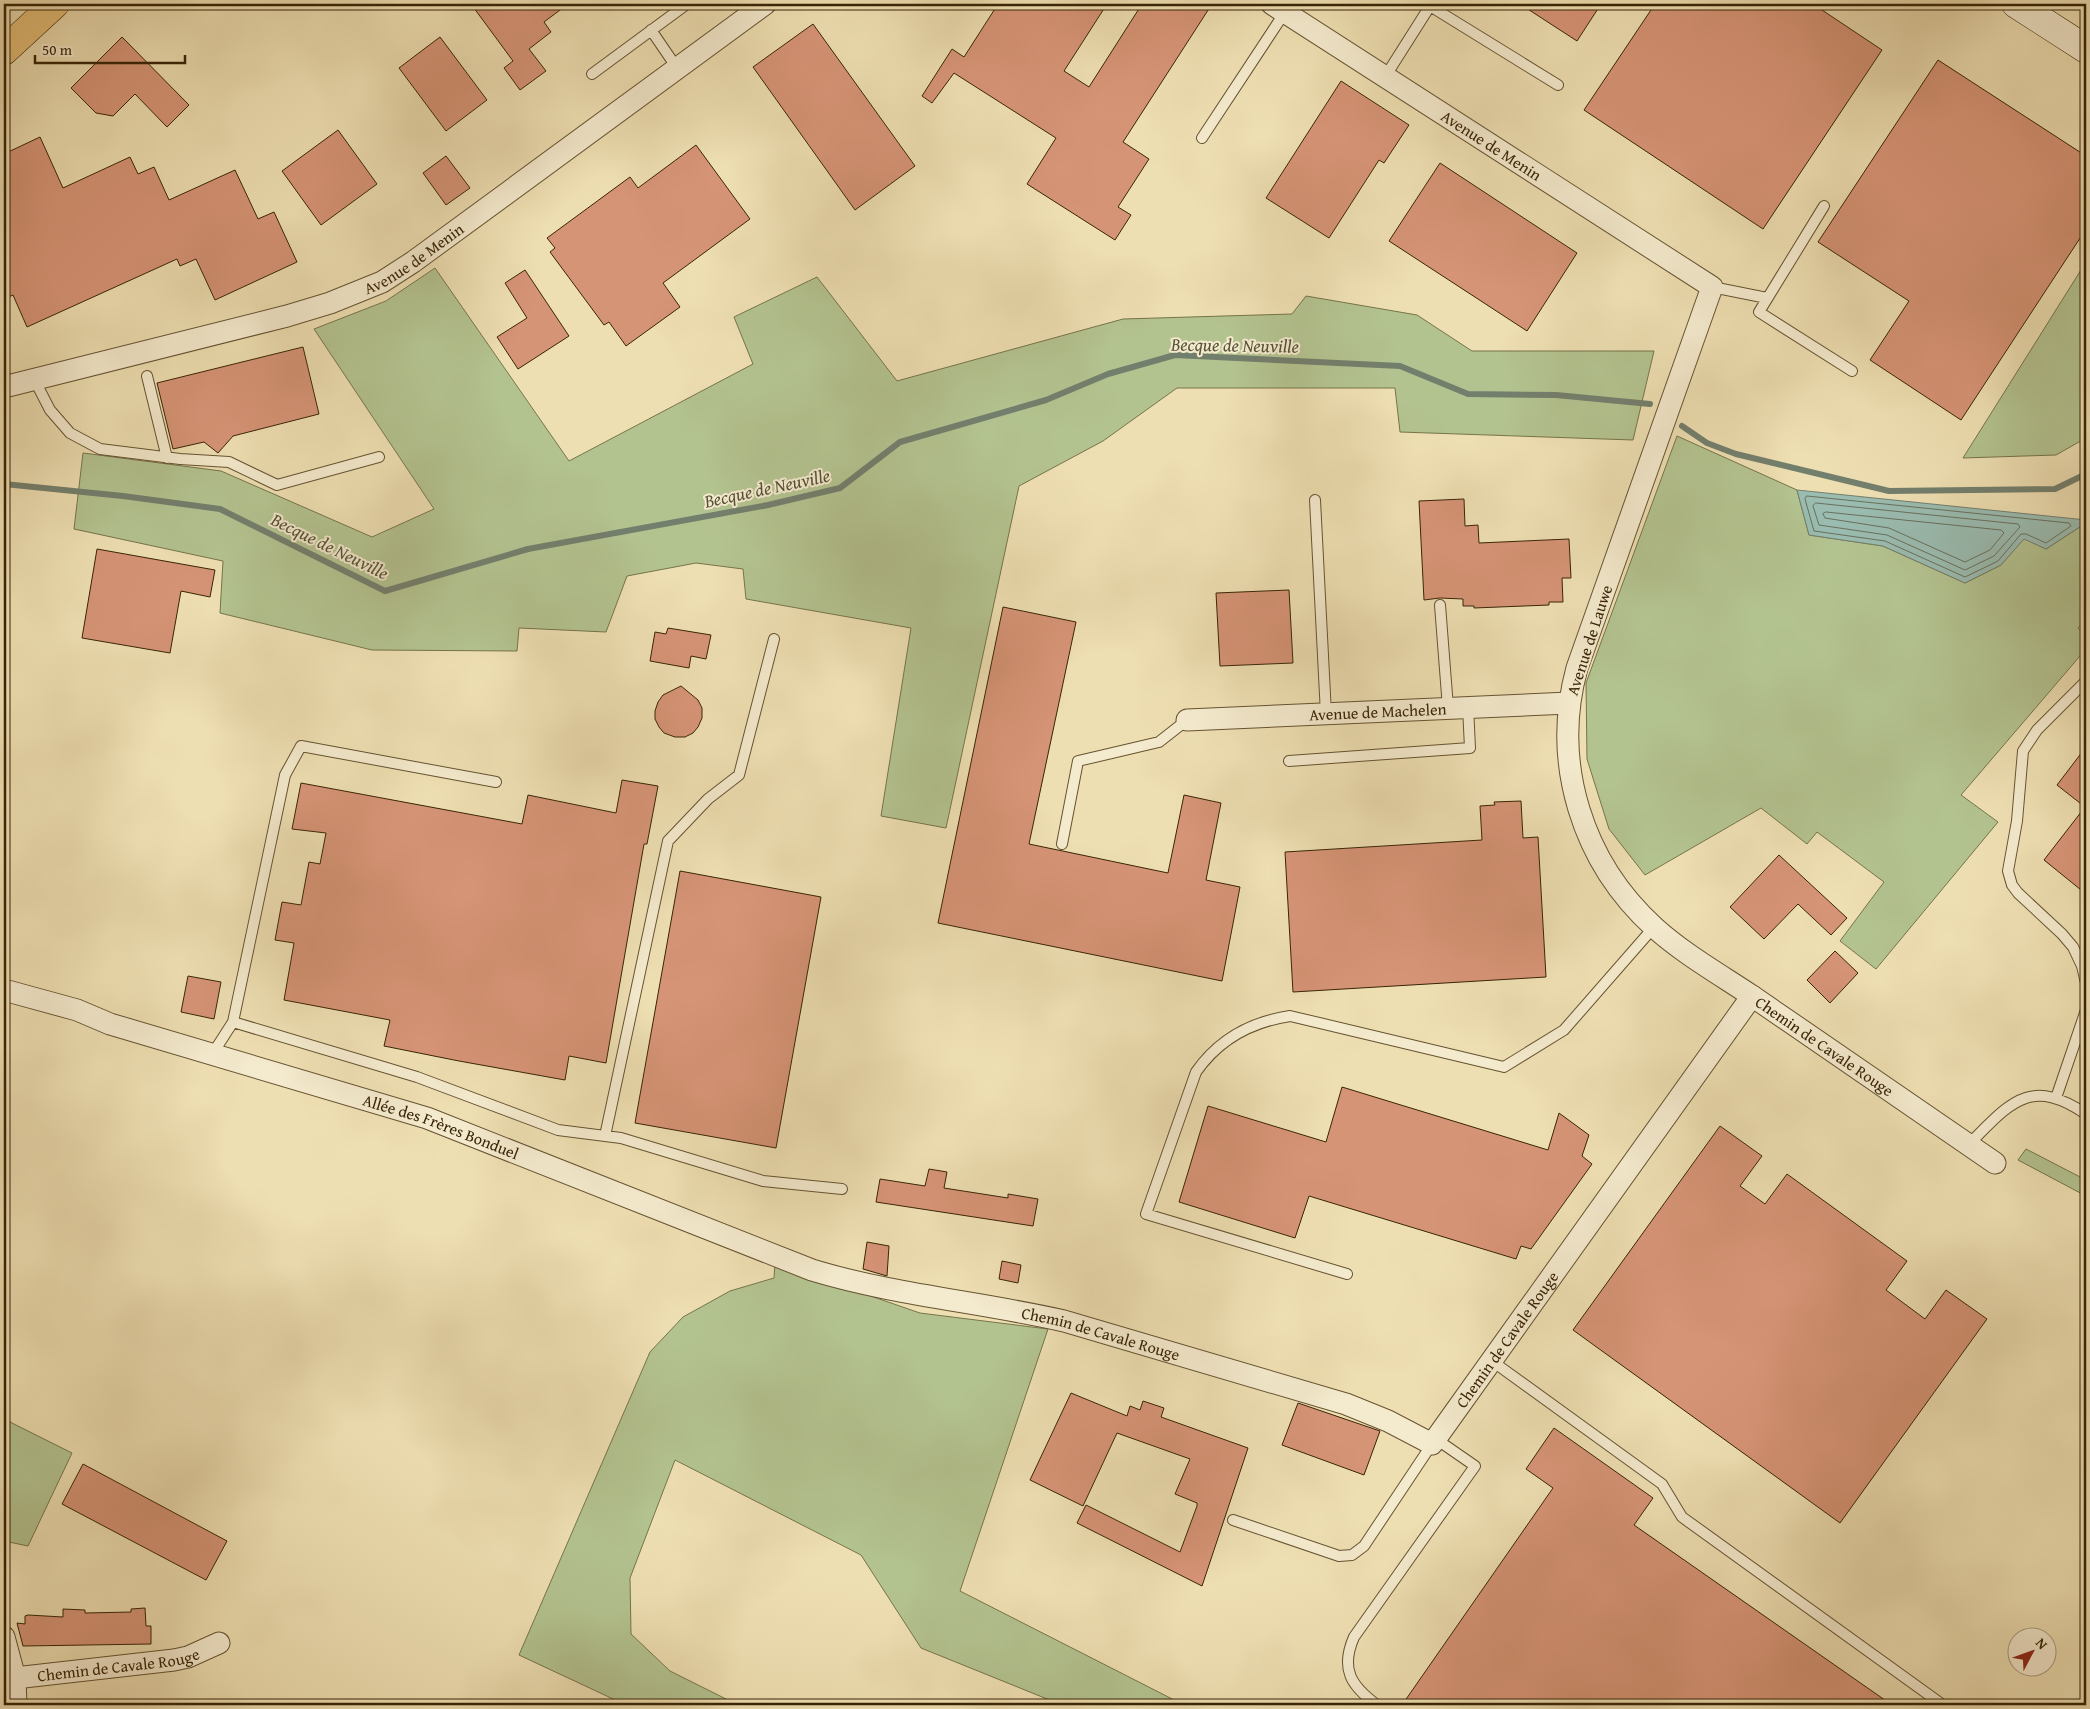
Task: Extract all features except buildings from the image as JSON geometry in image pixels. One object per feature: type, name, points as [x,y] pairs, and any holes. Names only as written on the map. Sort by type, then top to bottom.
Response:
[{"type":"main road","points":[[4,27],[28,4]]},
{"type":"main road","points":[[4,51],[55,4]]},
{"type":"main road","points":[[2016,4],[2086,49]]},
{"type":"street","name":"Avenue de Menin","points":[[4,387],[287,316],[339,300],[373,286],[413,262],[765,4]]},
{"type":"street","name":"Avenue de Menin","points":[[1278,8],[1712,287]]},
{"type":"street","name":"Avenue de Lauwe","points":[[1712,287],[1576,668],[1569,703],[1567,747],[1574,794],[1581,818],[1597,854],[1609,874],[1630,902],[1654,927],[1680,948],[1752,996]]},
{"type":"street","name":"Avenue de Machelen","points":[[1187,720],[1569,703]]},
{"type":"street","name":"Allée des Frères Bonduel","points":[[4,990],[77,1010],[110,1024],[427,1118],[791,1262],[838,1278],[870,1285]]},
{"type":"street","name":"Chemin de Cavale Rouge","points":[[870,1285],[1025,1312],[1074,1324],[1346,1404],[1434,1442],[1752,996],[1967,1146],[1995,1163]]},
{"type":"street","points":[[4,1637],[15,1678],[16,1705]]},
{"type":"street","name":"Chemin de Cavale Rouge","points":[[15,1678],[174,1660],[188,1657],[219,1643]]},
{"type":"lane","points":[[592,74],[686,4]]},
{"type":"lane","points":[[1385,77],[1430,6],[1558,85]]},
{"type":"lane","points":[[1202,138],[1278,8]]},
{"type":"lane","points":[[650,30],[678,68]]},
{"type":"lane","points":[[1824,206],[1759,312],[1852,371]]},
{"type":"lane","points":[[1712,287],[1767,298]]},
{"type":"lane","points":[[147,376],[166,458]]},
{"type":"lane","points":[[34,379],[50,410],[70,432],[100,449],[166,458],[229,462],[277,485],[379,457]]},
{"type":"lane","points":[[1315,500],[1326,714]]},
{"type":"lane","points":[[1289,761],[1470,748],[1458,708],[1440,604]]},
{"type":"lane","points":[[605,1136],[668,841],[708,799],[739,775],[774,639]]},
{"type":"lane","points":[[2086,681],[2038,730],[2023,751],[2017,821],[2008,870],[2012,885],[2018,893],[2062,934],[2072,948],[2082,966],[2086,983]]},
{"type":"lane","points":[[1062,844],[1078,761],[1159,742],[1187,720]]},
{"type":"lane","points":[[213,1053],[233,1022],[285,775],[301,746],[496,782]]},
{"type":"lane","points":[[1346,1274],[1146,1214],[1196,1072],[1206,1057],[1223,1041],[1243,1030],[1272,1019],[1290,1016],[1504,1067],[1564,1030],[1654,927]]},
{"type":"lane","points":[[2056,1098],[2086,1010]]},
{"type":"lane","points":[[233,1022],[417,1077],[558,1130],[621,1138],[763,1182],[842,1189]]},
{"type":"lane","points":[[1967,1146],[2012,1104],[2039,1095],[2056,1098],[2086,1114]]},
{"type":"lane","points":[[1492,1360],[1662,1484],[1682,1517],[1943,1705]]},
{"type":"lane","points":[[1233,1520],[1338,1556],[1352,1555],[1364,1546],[1434,1442],[1475,1466],[1354,1637],[1348,1651],[1349,1674],[1356,1688],[1377,1705]]},
{"type":"green space","points":[[2086,262],[2086,438],[2056,455],[1963,458]]},
{"type":"green space","points":[[435,268],[569,461],[753,364],[734,317],[817,277],[897,381],[1123,319],[1292,314],[1306,296],[1417,315],[1472,351],[1654,351],[1633,440],[1400,432],[1395,388],[1177,388],[1103,441],[1019,486],[946,828],[881,816],[911,628],[746,599],[743,569],[696,563],[627,576],[606,632],[519,628],[517,651],[372,650],[220,613],[223,561],[74,529],[83,453],[221,471],[372,537],[434,509],[314,329],[386,301]]},
{"type":"green space","points":[[1677,436],[1797,490],[1809,535],[1883,546],[1965,583],[2001,565],[2024,538],[2046,549],[2086,523],[2086,620],[2078,628],[2086,637],[2086,649],[1961,795],[1998,822],[1876,969],[1840,941],[1884,882],[1817,832],[1807,844],[1761,808],[1645,875],[1609,829],[1587,759],[1586,683]]},
{"type":"green space","points":[[2026,1149],[2086,1180],[2086,1196],[2018,1160]]},
{"type":"green space","points":[[775,1263],[920,1313],[1048,1329],[960,1591],[1184,1705],[1062,1705],[921,1648],[861,1555],[675,1460],[630,1578],[631,1634],[670,1671],[738,1705],[626,1705],[519,1655],[650,1352],[683,1317],[730,1291],[774,1278]]},
{"type":"green space","points":[[4,1419],[72,1453],[28,1546],[4,1541]]},
{"type":"water","points":[[1797,490],[2086,520],[2086,523],[2046,549],[2024,539],[2001,565],[1965,583],[1883,546],[1809,535]]},
{"type":"waterway","name":"Becque de Neuville","points":[[4,484],[123,496],[220,509],[385,591],[528,549],[768,505],[840,488],[900,442],[1046,400],[1108,374],[1175,355],[1400,366],[1468,394],[1556,395],[1650,404]]},
{"type":"waterway","points":[[1682,426],[1707,443],[1736,454],[1889,491],[2055,489],[2086,474]]}]
